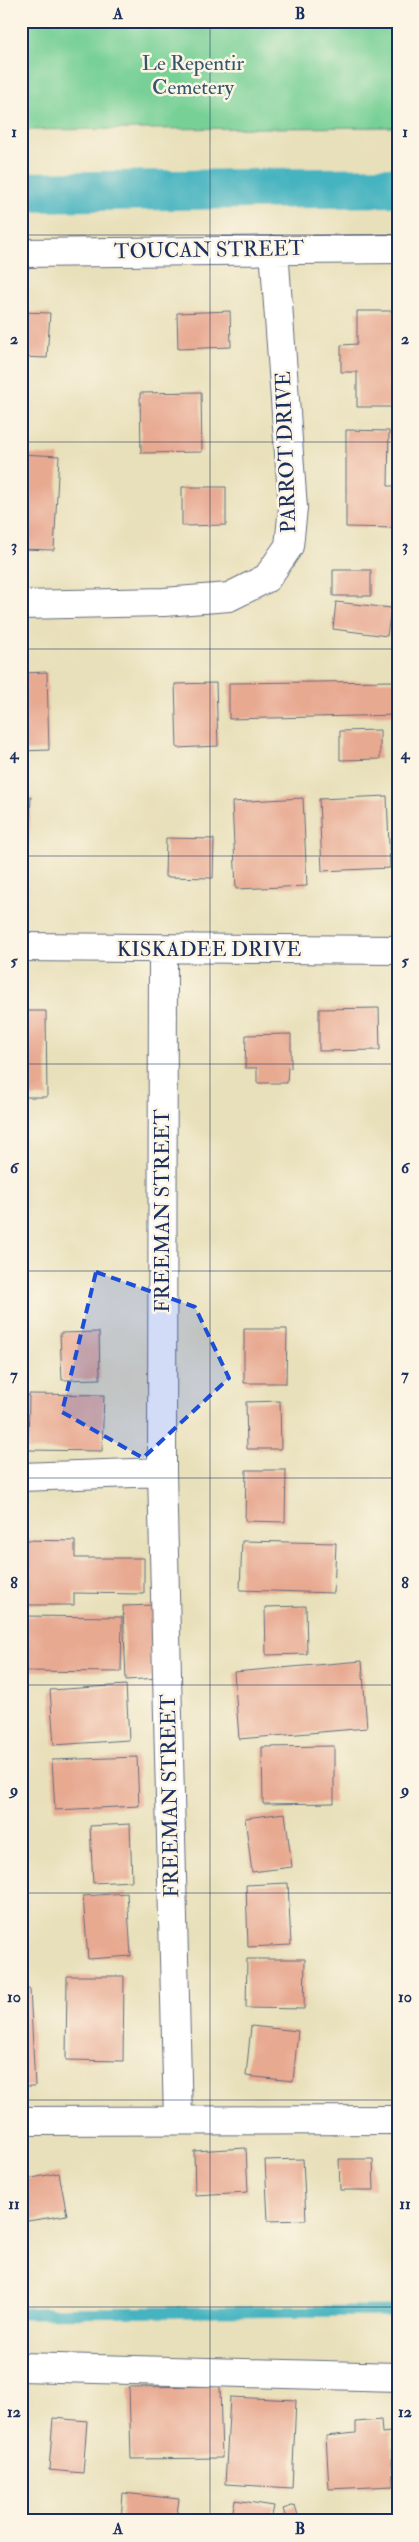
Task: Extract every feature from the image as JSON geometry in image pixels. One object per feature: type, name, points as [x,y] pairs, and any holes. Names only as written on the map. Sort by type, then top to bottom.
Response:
[{"type":"street","name":"TOUCAN STREET","points":[[21,253],[398,249]]},
{"type":"street","name":"PARROT DRIVE","points":[[21,606],[164,602],[229,597],[267,578],[289,546],[293,508],[274,250]]},
{"type":"street","name":"KISKADEE DRIVE","points":[[21,947],[162,950],[398,950]]},
{"type":"street","name":"FREEMAN STREET","points":[[162,950],[162,1472],[178,2120]]},
{"type":"street","points":[[21,1477],[162,1472]]},
{"type":"street","points":[[21,2121],[398,2120]]},
{"type":"street","points":[[21,2367],[398,2377]]},
{"type":"highlighted area","points":[[96,1272],[195,1307],[229,1378],[143,1458],[62,1412]]},
{"type":"green space","name":"Le Repentir Cemetery","points":[[21,21],[398,21],[398,127],[21,130]]},
{"type":"building","points":[[230,311],[231,347],[178,349],[177,313]]},
{"type":"building","points":[[357,311],[398,311],[398,407],[357,407],[357,372],[341,372],[341,345],[357,344]]},
{"type":"building","points":[[21,312],[50,313],[47,358],[21,357]]},
{"type":"building","points":[[201,392],[202,452],[141,453],[140,393]]},
{"type":"building","points":[[346,430],[389,431],[388,486],[398,486],[398,528],[346,527]]},
{"type":"building","points":[[21,454],[59,456],[54,550],[21,549]]},
{"type":"building","points":[[182,487],[226,487],[226,525],[182,526]]},
{"type":"building","points":[[333,570],[371,570],[371,596],[333,596]]},
{"type":"building","points":[[336,602],[391,608],[387,636],[333,629]]},
{"type":"building","points":[[47,672],[49,750],[21,751],[21,673]]},
{"type":"building","points":[[398,681],[398,715],[229,719],[229,683]]},
{"type":"building","points":[[216,683],[218,746],[177,748],[175,684]]},
{"type":"building","points":[[380,730],[380,759],[340,760],[340,731]]},
{"type":"building","points":[[387,796],[390,868],[322,871],[319,799]]},
{"type":"building","points":[[21,797],[31,797],[27,872],[21,872]]},
{"type":"building","points":[[303,798],[307,886],[236,889],[232,802]]},
{"type":"building","points":[[166,838],[214,839],[213,878],[165,877]]},
{"type":"building","points":[[379,1008],[380,1050],[319,1051],[319,1009]]},
{"type":"building","points":[[21,1011],[46,1011],[47,1097],[21,1097]]},
{"type":"building","points":[[291,1034],[291,1068],[288,1067],[287,1083],[257,1083],[257,1068],[245,1068],[246,1035]]},
{"type":"building","points":[[244,1329],[287,1329],[286,1383],[244,1383]]},
{"type":"building","points":[[99,1332],[100,1379],[62,1380],[60,1333]]},
{"type":"building","points":[[29,1394],[104,1395],[102,1451],[28,1450]]},
{"type":"building","points":[[280,1401],[281,1449],[247,1449],[246,1402]]},
{"type":"building","points":[[246,1470],[286,1470],[285,1522],[245,1521]]},
{"type":"building","points":[[24,1540],[75,1541],[75,1558],[144,1558],[144,1594],[74,1593],[74,1605],[23,1605]]},
{"type":"building","points":[[242,1541],[336,1543],[334,1593],[240,1590]]},
{"type":"building","points":[[396,1571],[398,1571],[398,1661],[395,1661]]},
{"type":"building","points":[[157,1605],[160,1678],[126,1680],[123,1606]]},
{"type":"building","points":[[306,1606],[307,1654],[266,1655],[265,1607]]},
{"type":"building","points":[[22,1616],[122,1617],[121,1672],[21,1671]]},
{"type":"building","points":[[362,1661],[367,1728],[239,1739],[234,1672]]},
{"type":"building","points":[[126,1685],[129,1740],[54,1745],[50,1690]]},
{"type":"building","points":[[334,1746],[334,1803],[263,1804],[262,1747]]},
{"type":"building","points":[[137,1757],[139,1806],[55,1810],[52,1760]]},
{"type":"building","points":[[395,1804],[398,1804],[398,1857],[394,1857]]},
{"type":"building","points":[[285,1813],[292,1867],[252,1872],[245,1818]]},
{"type":"building","points":[[130,1824],[132,1881],[93,1883],[90,1826]]},
{"type":"building","points":[[288,1883],[291,1945],[248,1947],[246,1885]]},
{"type":"building","points":[[127,1893],[131,1956],[88,1959],[83,1896]]},
{"type":"building","points":[[247,1959],[305,1959],[304,2009],[246,2008]]},
{"type":"building","points":[[67,1976],[124,1976],[123,2061],[66,2060]]},
{"type":"building","points":[[21,1989],[30,1989],[35,2086],[21,2086]]},
{"type":"building","points":[[251,2026],[298,2031],[293,2081],[246,2076]]},
{"type":"building","points":[[398,2033],[398,2082],[395,2082],[393,2034]]},
{"type":"building","points":[[246,2148],[248,2192],[195,2195],[194,2151]]},
{"type":"building","points":[[303,2159],[306,2220],[268,2221],[265,2160]]},
{"type":"building","points":[[339,2159],[373,2159],[374,2190],[340,2190]]},
{"type":"building","points":[[59,2173],[67,2215],[21,2222],[21,2180]]},
{"type":"building","points":[[220,2386],[222,2458],[131,2459],[129,2387]]},
{"type":"building","points":[[230,2397],[296,2400],[292,2488],[225,2484]]},
{"type":"building","points":[[53,2418],[87,2421],[83,2473],[49,2470]]},
{"type":"building","points":[[381,2420],[382,2433],[391,2432],[393,2486],[329,2489],[326,2436],[356,2433],[356,2422]]},
{"type":"building","points":[[123,2493],[179,2499],[176,2521],[121,2521]]},
{"type":"building","points":[[235,2500],[274,2506],[271,2521],[231,2521]]},
{"type":"building","points":[[295,2505],[299,2519],[287,2521],[283,2509]]},
{"type":"waterway","points":[[21,192],[398,187]]},
{"type":"waterway","points":[[21,2313],[398,2311]]}]
